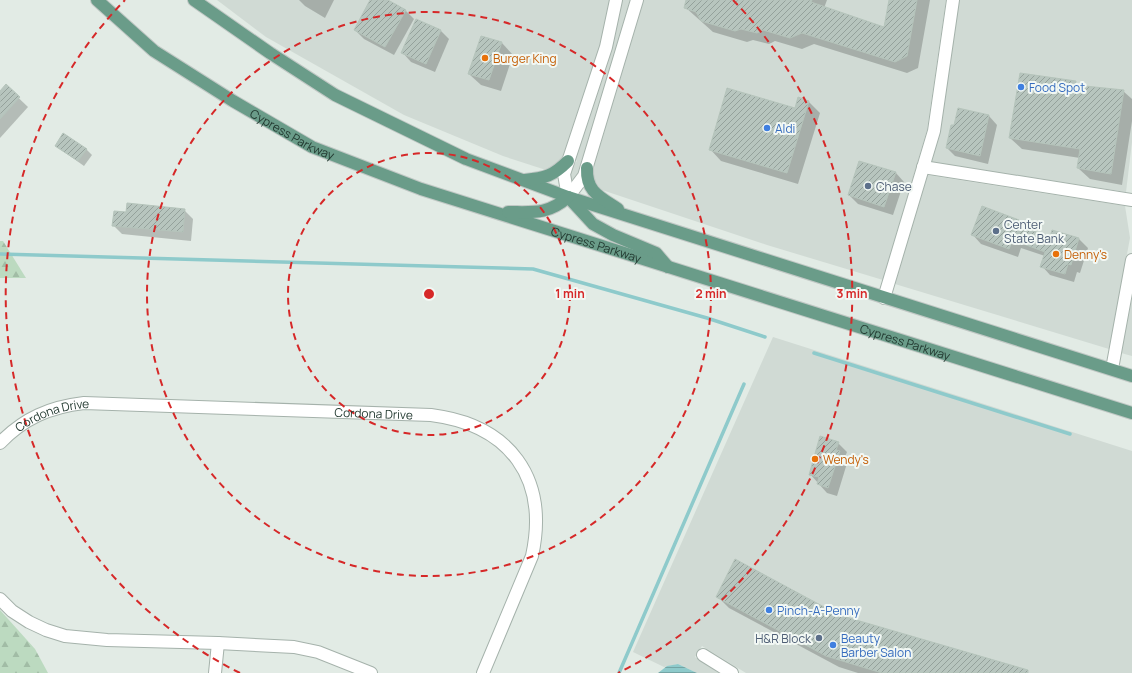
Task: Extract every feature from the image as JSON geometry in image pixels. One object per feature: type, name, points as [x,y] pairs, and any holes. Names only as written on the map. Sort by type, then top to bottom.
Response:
[{"type":"main road","name":"Cypress Parkway","points":[[97,0],[154,52],[233,101],[312,147],[421,189],[1132,413]]},
{"type":"main road","points":[[194,0],[270,53],[335,95],[466,159],[568,197],[1132,376]]},
{"type":"main road","points":[[522,180],[545,178],[558,171],[568,161]]},
{"type":"main road","points":[[587,168],[587,178],[593,191],[630,217]]},
{"type":"main road","points":[[496,213],[544,212],[557,207],[568,197]]},
{"type":"main road","points":[[568,197],[593,224],[613,235],[656,253],[669,267]]},
{"type":"street","points":[[568,197],[564,174],[606,47],[616,0]]},
{"type":"street","points":[[568,197],[584,176],[587,168],[637,0]]},
{"type":"street","points":[[884,298],[934,131],[953,0]]},
{"type":"street","points":[[923,167],[1132,200]]},
{"type":"street","points":[[1112,369],[1132,260]]},
{"type":"street","name":"Cordona Drive","points":[[0,443],[13,429],[41,412],[63,405],[84,403],[431,415],[450,417],[474,425],[501,442],[520,465],[534,498],[537,513],[532,556],[483,673]]},
{"type":"street","points":[[0,599],[28,622],[46,630],[66,636],[107,640],[294,647],[318,652],[371,673]]},
{"type":"street","points":[[215,673],[218,643]]},
{"type":"street","points":[[703,655],[732,673]]},
{"type":"shaded area","points":[[217,0],[610,0],[600,46],[563,158],[555,166],[546,170],[503,156],[404,115],[266,37]]},
{"type":"shaded area","points":[[622,0],[630,0],[579,173],[574,180],[571,179],[570,174],[573,165],[577,161],[575,159],[612,48]]},
{"type":"shaded area","points":[[643,0],[946,0],[927,130],[883,280],[767,245],[602,190],[598,186],[593,176],[593,169]]},
{"type":"shaded area","points":[[959,0],[1132,0],[1132,142],[1126,192],[931,162]]},
{"type":"shaded area","points":[[927,175],[1125,206],[1130,238],[1109,349],[895,284]]},
{"type":"shaded area","points":[[1132,298],[1132,356],[1121,353]]},
{"type":"shaded area","points":[[773,337],[1132,451],[1132,673],[746,673],[702,646],[695,657],[719,673],[697,673],[678,664],[664,667],[633,652]]},
{"type":"green space","points":[[0,241],[3,241],[26,278],[0,278]]},
{"type":"green space","points":[[0,610],[35,649],[48,673],[0,673]]},
{"type":"water","points":[[678,664],[697,673],[658,673],[667,666]]},
{"type":"building","points":[[370,0],[388,0],[406,10],[385,47],[354,30]]},
{"type":"building","points":[[686,0],[812,0],[811,2],[884,27],[889,0],[917,0],[907,56],[895,62],[802,33],[790,38],[763,30],[757,33],[741,29],[735,31],[701,21],[696,12],[684,8]]},
{"type":"building","points":[[416,19],[441,30],[426,64],[401,53]]},
{"type":"building","name":"Burger King","points":[[481,36],[502,42],[489,80],[468,74]]},
{"type":"building","points":[[1020,73],[1076,81],[1075,85],[1124,90],[1111,174],[1077,168],[1080,149],[1009,138]]},
{"type":"building","points":[[6,84],[20,97],[0,119],[0,91]]},
{"type":"building","points":[[727,88],[795,108],[798,97],[809,101],[787,173],[709,150]]},
{"type":"building","points":[[958,108],[989,115],[980,156],[946,148],[951,125],[954,125]]},
{"type":"building","points":[[63,133],[87,149],[78,161],[55,146]]},
{"type":"building","points":[[859,161],[896,172],[884,207],[848,195]]},
{"type":"building","points":[[127,203],[185,209],[183,232],[112,226],[114,211],[126,212]]},
{"type":"building","points":[[982,206],[1019,220],[1017,225],[1050,237],[1052,230],[1079,238],[1071,265],[1068,264],[1065,274],[1040,267],[1045,252],[1013,240],[1009,249],[971,235]]},
{"type":"building","points":[[820,436],[839,442],[836,450],[840,451],[828,488],[817,484],[819,477],[809,475]]},
{"type":"building","points":[[735,559],[839,615],[1028,670],[1028,673],[882,673],[826,656],[716,597]]},
{"type":"waterway","points":[[0,254],[533,269],[707,318],[765,337]]},
{"type":"waterway","points":[[814,353],[1070,434]]},
{"type":"waterway","points":[[619,673],[744,384]]},
{"type":"place","name":"Burger King","points":[[485,58]]},
{"type":"place","name":"Food Spot","points":[[1021,87]]},
{"type":"place","name":"Aldi","points":[[767,128]]},
{"type":"place","name":"Chase","points":[[868,186]]},
{"type":"place","name":"Center State Bank","points":[[996,231]]},
{"type":"place","name":"Denny's","points":[[1056,254]]},
{"type":"place","name":"Wendy's","points":[[815,459]]},
{"type":"place","name":"Pinch-A-Penny","points":[[769,610]]},
{"type":"place","name":"H&R Block","points":[[819,638]]},
{"type":"place","name":"Beauty Barber Salon","points":[[833,645]]}]
